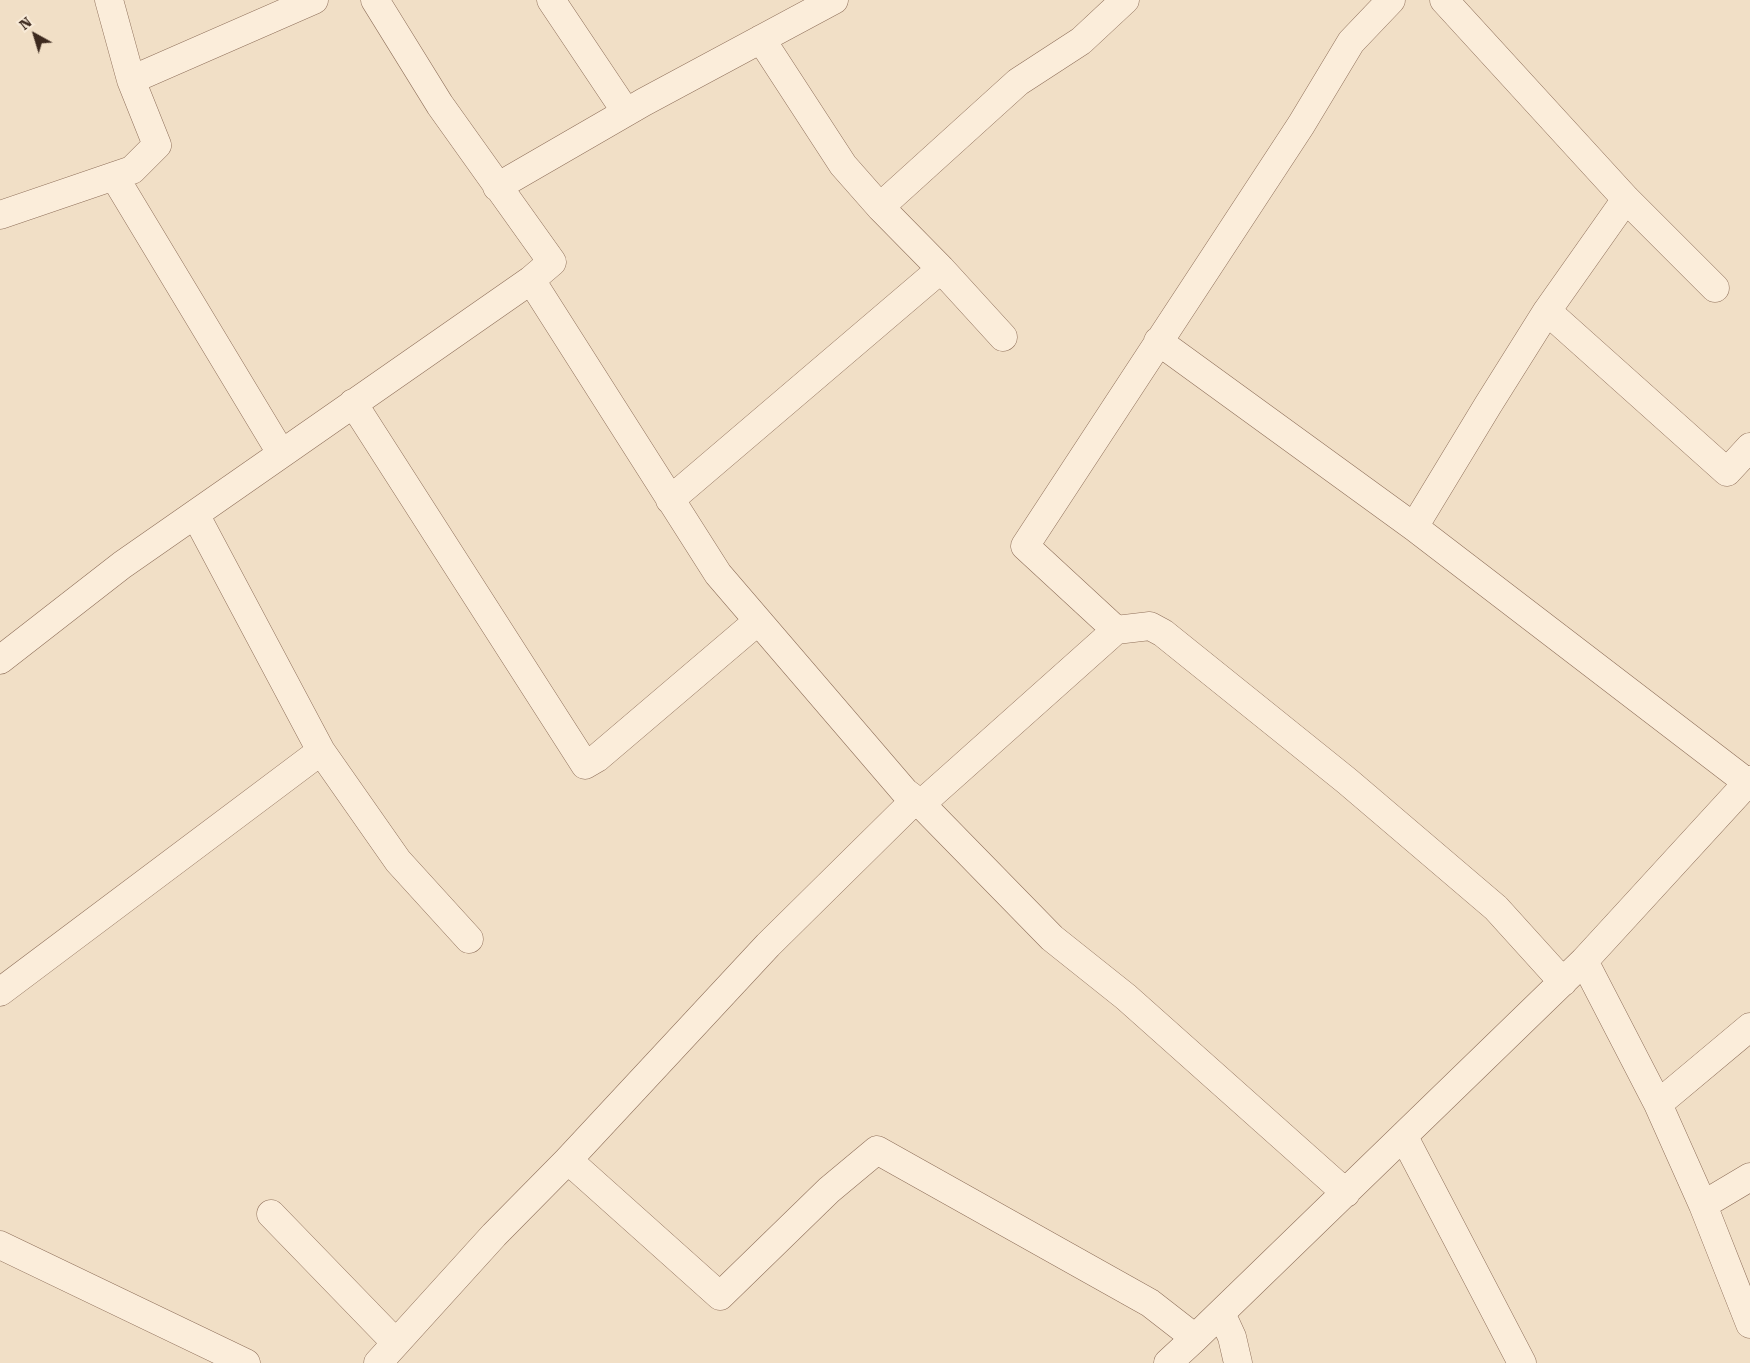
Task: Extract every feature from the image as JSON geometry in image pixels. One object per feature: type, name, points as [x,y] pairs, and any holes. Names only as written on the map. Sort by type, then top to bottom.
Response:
[{"type":"street","points":[[0,215],[132,170],[157,145],[131,80],[109,0]]},
{"type":"street","points":[[131,80],[314,0]]},
{"type":"street","points":[[0,660],[122,565],[531,280],[552,262],[440,105],[375,0]]},
{"type":"street","points":[[551,0],[626,112]]},
{"type":"street","points":[[497,186],[626,112],[834,0]]},
{"type":"street","points":[[880,207],[1018,82],[1081,41],[1125,0]]},
{"type":"street","points":[[1116,630],[1025,546],[1301,125],[1351,42],[1391,0]]},
{"type":"street","points":[[1444,0],[1626,199],[1715,288]]},
{"type":"street","points":[[761,39],[843,165],[880,207],[941,269],[1003,337]]},
{"type":"street","points":[[114,176],[281,453]]},
{"type":"street","points":[[1414,527],[1547,312],[1626,199]]},
{"type":"street","points":[[670,500],[941,269]]},
{"type":"street","points":[[531,280],[718,574],[906,792],[1052,938],[1126,997],[1346,1193]]},
{"type":"street","points":[[1547,312],[1727,472],[1750,447]]},
{"type":"street","points":[[1158,341],[1414,527],[1749,781],[1584,961],[1168,1363]]},
{"type":"street","points":[[353,403],[585,765],[597,758],[758,621]]},
{"type":"street","points":[[195,514],[321,751],[398,861],[469,938]]},
{"type":"street","points":[[378,1363],[494,1234],[568,1160],[768,945],[918,802],[1116,630],[1150,626],[1162,633],[1347,781],[1496,908],[1563,982]]},
{"type":"street","points":[[0,992],[321,751]]},
{"type":"street","points":[[1584,961],[1658,1104],[1703,1205],[1750,1324]]},
{"type":"street","points":[[1658,1104],[1750,1027]]},
{"type":"street","points":[[1404,1137],[1522,1363]]},
{"type":"street","points":[[568,1160],[720,1296],[829,1190],[876,1150],[1150,1303],[1195,1338]]},
{"type":"street","points":[[1703,1205],[1750,1177]]},
{"type":"street","points":[[271,1214],[396,1343]]},
{"type":"street","points":[[0,1246],[246,1363]]},
{"type":"street","points":[[1221,1313],[1232,1337],[1238,1363]]}]
